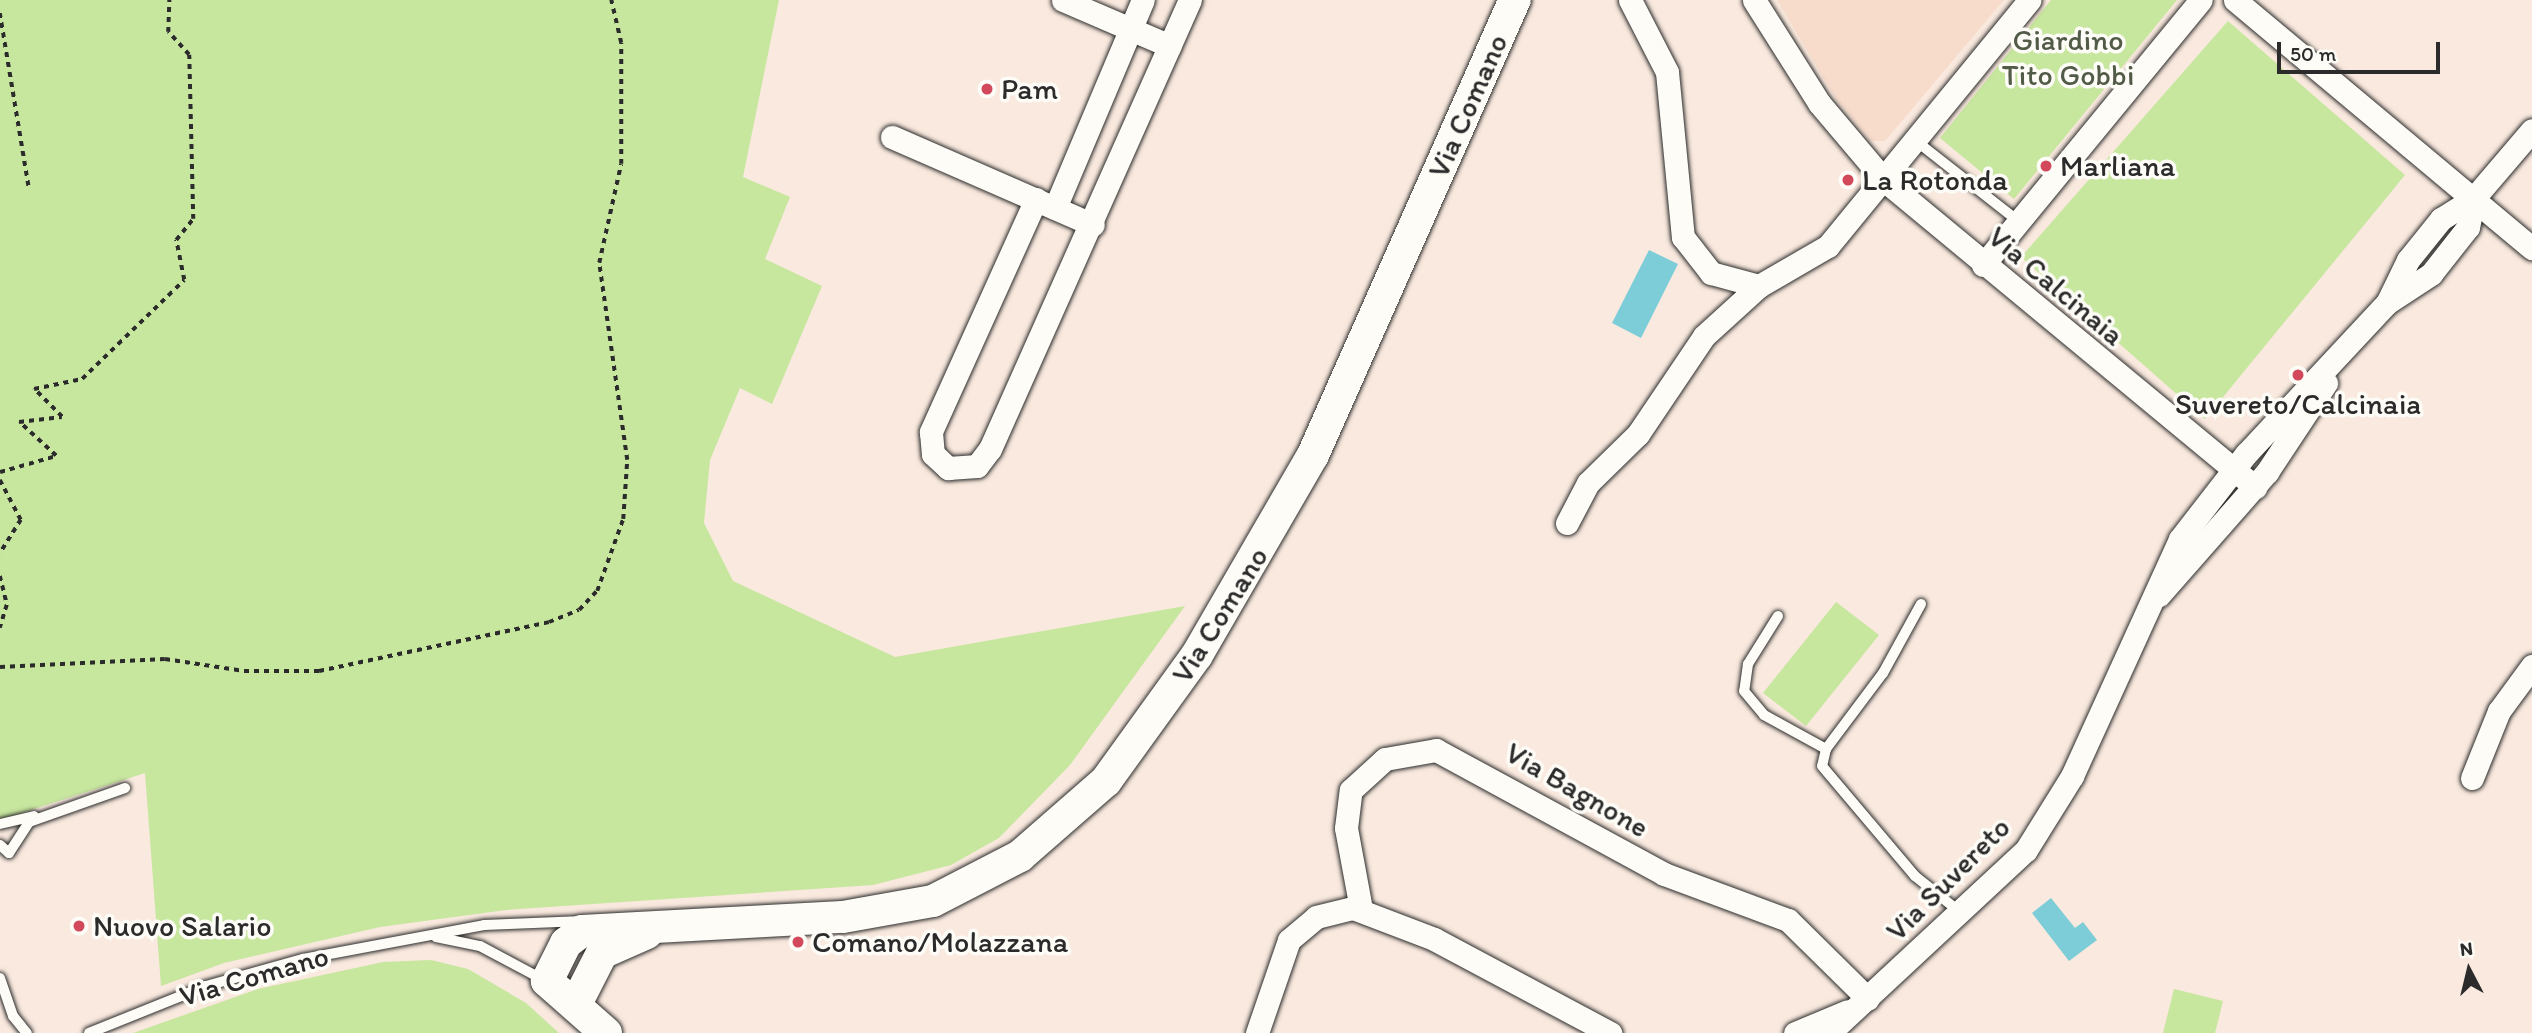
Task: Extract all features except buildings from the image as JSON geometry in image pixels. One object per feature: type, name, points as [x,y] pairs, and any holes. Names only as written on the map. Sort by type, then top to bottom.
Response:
[{"type":"street","points":[[1063,0],[1170,46]]},
{"type":"street","points":[[1143,0],[931,432],[933,454],[948,468],[969,469],[987,456],[1093,225],[1190,0]]},
{"type":"street","name":"Via Comano","points":[[547,981],[566,943],[582,931],[666,929],[842,918],[933,901],[1020,856],[1106,782],[1197,655],[1295,490],[1347,385],[1515,0]]},
{"type":"street","points":[[1630,0],[1667,72],[1675,200],[1688,248],[1711,273],[1759,286]]},
{"type":"street","name":"Via Calcinaia","points":[[1754,0],[1819,103],[1884,180],[1983,265],[2255,487]]},
{"type":"street","points":[[1567,523],[1588,484],[1638,434],[1704,336],[1759,286],[1817,255],[1884,180],[2029,0]]},
{"type":"street","points":[[1983,265],[2202,0]]},
{"type":"street","points":[[2235,0],[2532,247]]},
{"type":"street","name":"Via Suvereto","points":[[1833,1031],[1963,914],[2014,864],[2057,804],[2180,539],[2233,470],[2337,362],[2388,303],[2431,274],[2468,227],[2474,198],[2532,130]]},
{"type":"street","points":[[892,137],[1093,225]]},
{"type":"street","name":"Via Suvereto","points":[[2150,605],[2255,487],[2337,362]]},
{"type":"street","points":[[2472,778],[2499,712],[2532,666]]},
{"type":"street","name":"Via Bagnone","points":[[1361,909],[1346,828],[1351,790],[1385,759],[1436,750],[1656,870],[1788,920],[1863,1004]]},
{"type":"street","points":[[1257,1033],[1289,940],[1324,914],[1361,909],[1433,939],[1610,1033]]},
{"type":"street","points":[[576,1004],[586,976],[608,948],[666,929]]},
{"type":"street","points":[[547,981],[606,1033]]},
{"type":"street","points":[[1794,1033],[1863,1004]]},
{"type":"lane","points":[[1916,141],[2018,221]]},
{"type":"lane","points":[[1921,604],[1883,673],[1826,749],[1822,766],[1915,876],[1963,914]]},
{"type":"lane","points":[[1778,616],[1748,663],[1744,691],[1764,715],[1826,749]]},
{"type":"lane","points":[[0,824],[43,814],[125,788]]},
{"type":"lane","points":[[0,845],[9,853],[19,830],[43,814]]},
{"type":"lane","name":"Via Comano","points":[[89,1033],[227,979],[423,935],[579,921],[666,929]]},
{"type":"lane","name":"Via Comano","points":[[423,935],[465,941],[503,957],[547,981]]},
{"type":"lane","points":[[0,978],[13,1016],[27,1033]]},
{"type":"path","points":[[0,472],[56,456],[19,422],[62,417],[34,389],[82,379],[184,280],[176,240],[193,219],[189,55],[168,32],[169,0]]},
{"type":"path","points":[[0,667],[165,659],[244,671],[319,671],[549,622],[579,610],[597,591],[623,519],[628,460],[599,263],[621,164],[621,43],[611,0]]},
{"type":"path","points":[[0,13],[29,188]]},
{"type":"path","points":[[0,480],[22,520],[0,554]]},
{"type":"path","points":[[0,576],[7,605],[0,628]]},
{"type":"shaded area","points":[[1777,0],[2004,0],[1885,141],[1870,141],[1836,99]]},
{"type":"green space","points":[[0,0],[779,0],[743,177],[790,197],[765,259],[822,286],[772,404],[740,388],[710,460],[704,523],[733,581],[895,657],[1185,606],[1070,765],[999,838],[951,865],[873,885],[506,910],[380,927],[224,963],[161,986],[145,773],[0,820]]},
{"type":"green space","name":"Giardino Tito Gobbi","points":[[2051,0],[2177,0],[2014,199],[1940,138]]},
{"type":"green space","points":[[2228,21],[2405,175],[2205,419],[2021,257]]},
{"type":"green space","points":[[1836,602],[1879,635],[1806,726],[1763,693]]},
{"type":"green space","points":[[431,960],[468,969],[526,1003],[559,1033],[133,1033],[258,989],[383,962]]},
{"type":"green space","points":[[2174,989],[2223,1001],[2215,1033],[2163,1033]]},
{"type":"water","points":[[1649,250],[1678,264],[1641,338],[1612,323]]},
{"type":"water","points":[[2051,898],[2075,928],[2083,922],[2097,940],[2069,961],[2032,913]]},
{"type":"place","name":"Pam","points":[[987,89]]},
{"type":"place","name":"Marliana","points":[[2046,166]]},
{"type":"place","name":"La Rotonda","points":[[1848,180]]},
{"type":"place","name":"Suvereto/Calcinaia","points":[[2298,375]]},
{"type":"place","name":"Nuovo Salario","points":[[79,926]]},
{"type":"place","name":"Comano/Molazzana","points":[[798,942]]}]
